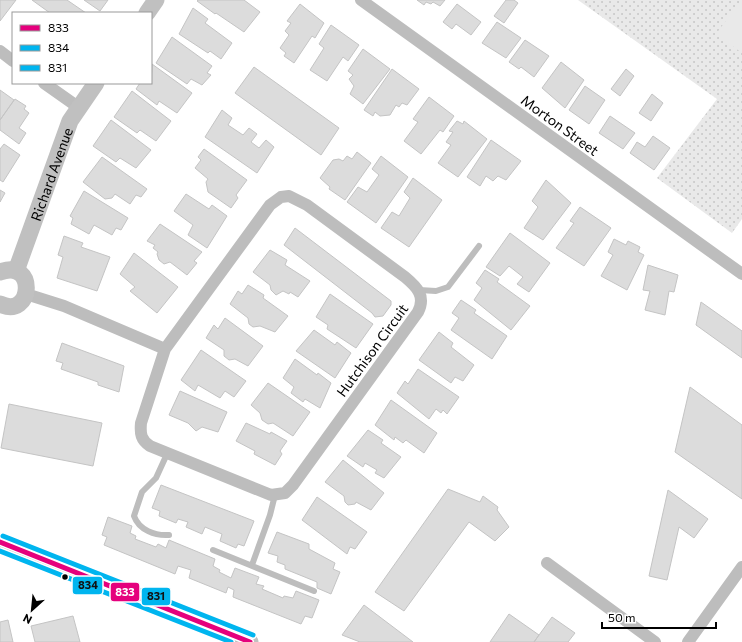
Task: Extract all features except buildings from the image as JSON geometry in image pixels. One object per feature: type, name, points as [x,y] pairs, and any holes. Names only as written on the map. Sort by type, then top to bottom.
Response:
[{"type":"street","points":[[148,12],[156,0]]},
{"type":"street","name":"Morton Street","points":[[361,0],[742,274]]},
{"type":"street","points":[[0,51],[12,60]]},
{"type":"street","points":[[45,84],[78,107]]},
{"type":"street","name":"Richard Avenue","points":[[8,271],[70,121],[78,107],[95,84]]},
{"type":"street","name":"Hutchison Circuit","points":[[289,196],[307,205],[405,277],[419,290],[422,300],[418,312],[293,485],[285,493],[275,495],[263,493],[167,454],[146,444],[142,440],[140,430],[141,423],[165,349],[270,205],[281,197],[289,196]]},
{"type":"street","points":[[1,307],[14,306],[19,303],[26,294],[27,288],[24,278],[8,271]]},
{"type":"street","points":[[26,294],[64,306],[165,349]]},
{"type":"street","points":[[0,543],[250,642]]},
{"type":"street","points":[[547,563],[655,642]]},
{"type":"street","points":[[688,642],[742,567]]},
{"type":"lane","points":[[419,290],[436,291],[448,287],[479,246]]},
{"type":"lane","points":[[167,454],[156,478],[142,492],[134,516],[137,524],[142,528],[158,534],[169,535]]},
{"type":"lane","points":[[252,565],[272,511],[275,495]]},
{"type":"lane","points":[[213,550],[314,591]]},
{"type":"shaded area","points":[[578,0],[742,0],[742,219],[732,233],[657,178],[717,99]]},
{"type":"shaded area","points":[[742,0],[742,53],[716,34]]},
{"type":"transit line","name":"831","points":[[3,536],[253,635]]},
{"type":"transit line","name":"833","points":[[0,542],[250,642]]},
{"type":"transit line","name":"834","points":[[0,551],[231,642]]}]
